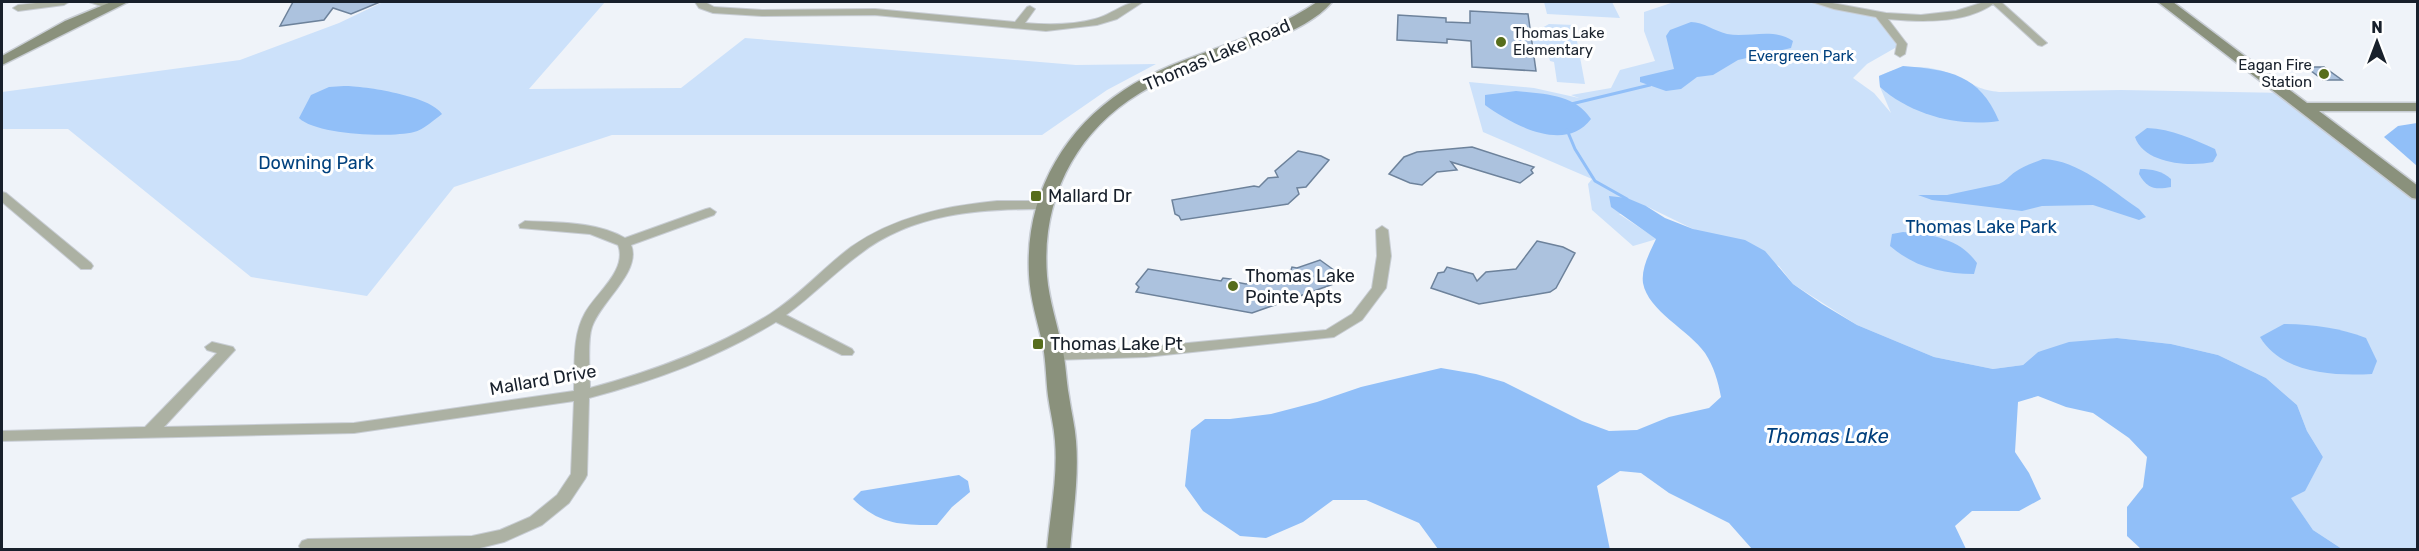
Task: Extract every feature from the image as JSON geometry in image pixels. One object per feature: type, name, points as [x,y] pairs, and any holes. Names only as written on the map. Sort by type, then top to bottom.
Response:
[{"type":"street","points":[[18,8],[64,2]]},
{"type":"street","points":[[94,2],[116,4]]},
{"type":"street","points":[[700,2],[702,6],[713,10],[762,13],[875,12],[1046,28],[1093,23],[1113,17],[1138,2]]},
{"type":"street","name":"Thomas Lake Road","points":[[1058,549],[1066,444],[1053,355],[1038,276],[1037,238],[1043,205],[1052,178],[1065,153],[1083,131],[1113,105],[1164,74],[1277,31],[1299,20],[1325,2]]},
{"type":"street","points":[[1818,2],[1880,16],[1936,18],[1974,10],[1990,2]]},
{"type":"street","points":[[1996,2],[2042,43]]},
{"type":"street","points":[[2165,2],[2418,194]]},
{"type":"street","points":[[2,61],[69,24],[116,4]]},
{"type":"street","points":[[1018,25],[1030,9]]},
{"type":"street","points":[[1880,16],[1902,44],[1900,54]]},
{"type":"street","points":[[2305,107],[2418,107]]},
{"type":"street","points":[[2,196],[86,266]]},
{"type":"street","name":"Mallard Drive","points":[[2,436],[354,428],[582,395],[639,380],[691,361],[739,338],[776,316],[807,293],[856,250],[901,225],[932,215],[967,208],[997,205],[1043,205]]},
{"type":"street","points":[[624,243],[710,212]]},
{"type":"street","points":[[308,546],[472,543],[504,536],[536,521],[563,499],[579,475],[584,329],[592,312],[626,265],[628,253],[624,243],[614,236],[599,231],[525,225]]},
{"type":"street","points":[[1053,355],[1146,352],[1329,334],[1357,317],[1379,288],[1384,256],[1382,230]]},
{"type":"street","points":[[776,316],[847,352]]},
{"type":"street","points":[[149,434],[228,350],[212,347]]},
{"type":"green space","name":"Downing Park","points":[[383,2],[605,2],[529,89],[681,88],[745,38],[1076,65],[1156,64],[1107,90],[1042,135],[612,135],[454,187],[367,296],[251,277],[68,129],[2,129],[2,92],[240,60],[339,23]]},
{"type":"green space","points":[[1544,2],[1612,2],[1620,18],[1547,14]]},
{"type":"green space","name":"Thomas Lake Park","points":[[1674,2],[1817,2],[1880,16],[1902,44],[1867,64],[1853,78],[1874,93],[1891,113],[1880,87],[1879,76],[1911,67],[1933,68],[1980,88],[1999,92],[2121,90],[2287,93],[2417,194],[2417,549],[2342,549],[2313,530],[2290,497],[2305,490],[2323,457],[2307,431],[2297,405],[2266,378],[2218,355],[2171,344],[2117,338],[2038,352],[2023,365],[1993,369],[1934,357],[1857,325],[1793,284],[1779,266],[1646,206],[1619,214],[1657,239],[1633,246],[1592,210],[1588,184],[1592,179],[1483,132],[1469,82],[1534,88],[1579,98],[1571,95],[1611,88],[1620,70],[1655,61],[1644,31],[1644,12]]},
{"type":"green space","points":[[1549,24],[1574,25],[1585,84],[1557,82],[1554,62],[1550,61],[1549,57],[1533,43],[1533,39],[1541,32],[1540,29]]},
{"type":"water","points":[[1691,22],[1700,23],[1727,34],[1769,34],[1793,41],[1791,48],[1738,60],[1713,75],[1697,77],[1681,89],[1666,91],[1640,82],[1640,77],[1674,69],[1666,36],[1670,30]]},
{"type":"water","points":[[1903,66],[1935,70],[1961,77],[1982,93],[1999,121],[1967,122],[1936,117],[1920,112],[1892,97],[1880,87],[1879,76]]},
{"type":"water","points":[[344,86],[381,90],[412,97],[425,102],[442,114],[417,131],[388,135],[354,134],[321,128],[299,118],[311,95],[329,87]]},
{"type":"water","points":[[1516,91],[1567,100],[1576,104],[1591,119],[1580,129],[1567,134],[1553,135],[1523,127],[1485,105],[1485,95]]},
{"type":"water","points":[[2418,123],[2417,166],[2384,137],[2398,126]]},
{"type":"water","points":[[2147,128],[2174,132],[2190,138],[2215,149],[2217,155],[2213,162],[2192,164],[2169,162],[2158,158],[2140,146],[2135,137]]},
{"type":"water","points":[[2043,159],[2081,170],[2106,185],[2139,209],[2146,217],[2139,220],[2093,205],[2042,206],[2022,211],[1932,200],[1918,195],[1947,195],[1999,184],[2021,168]]},
{"type":"water","points":[[2140,169],[2164,174],[2171,179],[2171,187],[2156,188],[2145,183],[2139,174]]},
{"type":"water","name":"Thomas Lake","points":[[1609,196],[1627,198],[1665,218],[1693,229],[1745,240],[1765,251],[1793,284],[1822,304],[1857,325],[1934,357],[1993,369],[2023,365],[2038,352],[2069,342],[2117,338],[2171,344],[2218,355],[2266,378],[2297,405],[2307,431],[2323,457],[2305,491],[2291,498],[2313,530],[2342,549],[2141,549],[2127,536],[2127,507],[2143,487],[2147,457],[2129,438],[2093,413],[2066,407],[2038,396],[2018,402],[2015,452],[2029,473],[2041,499],[2019,511],[1972,511],[1955,526],[1966,549],[1752,549],[1729,523],[1669,493],[1641,473],[1620,471],[1597,486],[1610,550],[1438,549],[1419,523],[1366,500],[1333,500],[1303,522],[1266,538],[1240,536],[1203,511],[1185,486],[1191,430],[1205,419],[1230,419],[1271,414],[1361,387],[1441,368],[1504,382],[1582,421],[1609,431],[1637,430],[1669,417],[1709,408],[1721,397],[1708,358],[1698,345],[1653,303],[1646,293],[1643,283],[1645,266],[1656,239],[1611,207]]},
{"type":"water","points":[[1903,232],[1945,239],[1954,243],[1977,263],[1974,274],[1940,271],[1909,259],[1890,246],[1892,234]]},
{"type":"water","points":[[2284,324],[2326,327],[2366,338],[2377,361],[2372,374],[2326,373],[2310,370],[2281,359],[2260,337]]},
{"type":"water","points":[[959,475],[968,481],[970,492],[952,507],[937,525],[902,524],[882,519],[853,499],[861,491]]},
{"type":"building","points":[[293,2],[380,2],[351,14],[333,8],[324,20],[280,26]]},
{"type":"building","name":"Thomas Lake Elementary","points":[[1470,11],[1528,14],[1536,71],[1472,67],[1471,41],[1447,39],[1447,43],[1397,40],[1398,15],[1446,18],[1446,22],[1470,23]]},
{"type":"building","name":"Eagan Fire Station","points":[[2306,67],[2324,67],[2342,80],[2323,80]]},
{"type":"building","points":[[1472,147],[1534,167],[1531,170],[1533,173],[1520,183],[1451,162],[1457,170],[1437,172],[1422,185],[1410,183],[1389,174],[1404,157],[1417,152]]},
{"type":"building","name":"Thomas Lake Pointe Apts","points":[[1298,151],[1329,160],[1306,187],[1297,188],[1299,194],[1288,204],[1181,220],[1175,214],[1172,200],[1259,187],[1268,178],[1278,177],[1275,171]]},
{"type":"building","points":[[1537,241],[1563,247],[1575,253],[1556,288],[1550,292],[1479,304],[1431,288],[1438,273],[1444,272],[1447,267],[1473,274],[1477,281],[1486,272],[1516,269]]},
{"type":"building","name":"Thomas Lake Pointe Apts","points":[[1320,260],[1338,273],[1337,277],[1342,281],[1252,313],[1136,292],[1139,287],[1136,284],[1148,269],[1221,281],[1223,278],[1231,279],[1230,281],[1246,284],[1291,270],[1292,267],[1297,268]]},
{"type":"waterway","points":[[1567,105],[1650,85]]},
{"type":"waterway","points":[[1567,130],[1575,149],[1595,181],[1627,199]]},
{"type":"place","name":"Thomas Lake Elementary","points":[[1501,42]]},
{"type":"place","name":"Eagan Fire Station","points":[[2324,74]]},
{"type":"place","name":"Mallard Dr","points":[[1036,196]]},
{"type":"place","name":"Thomas Lake Pointe Apts","points":[[1233,286]]},
{"type":"place","name":"Thomas Lake Pt","points":[[1038,344]]},
{"type":"park label","name":"Evergreen Park","points":[[1801,56]]}]
